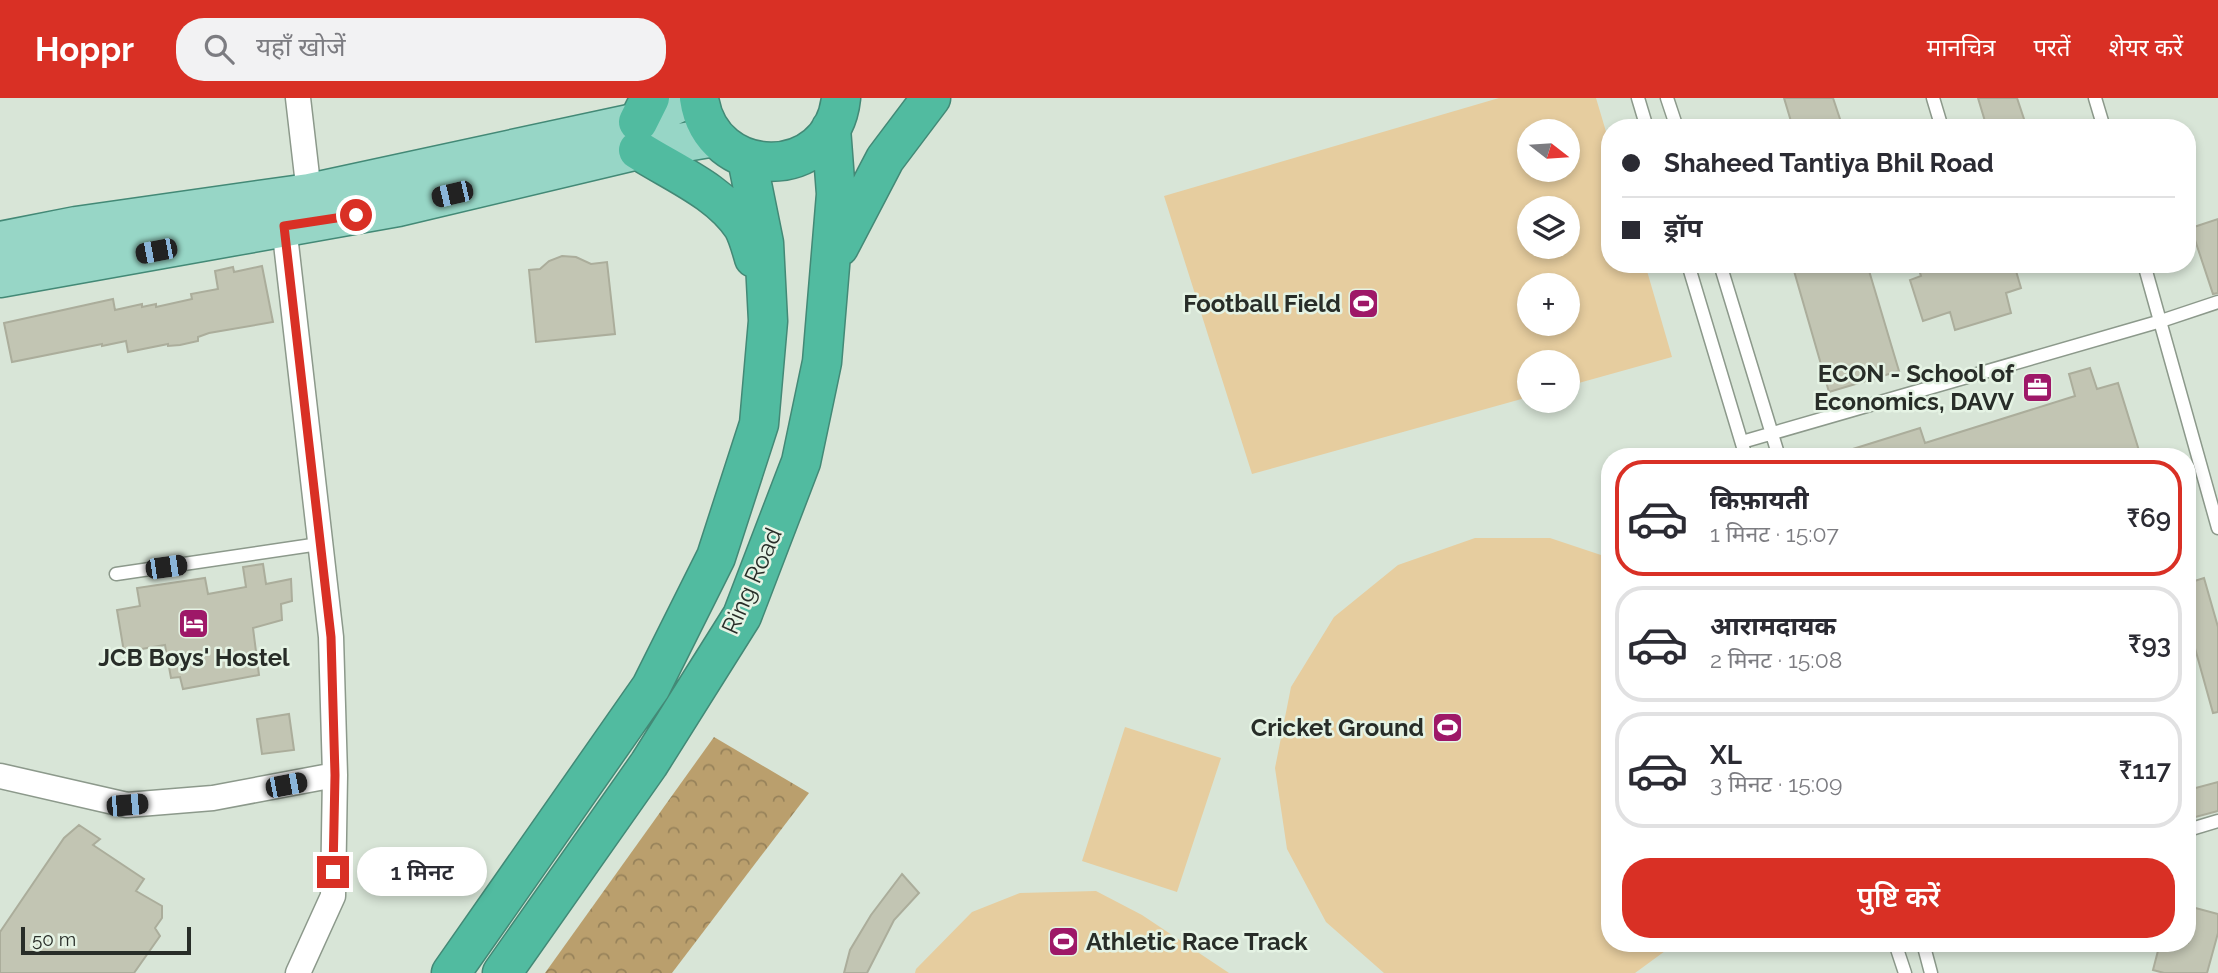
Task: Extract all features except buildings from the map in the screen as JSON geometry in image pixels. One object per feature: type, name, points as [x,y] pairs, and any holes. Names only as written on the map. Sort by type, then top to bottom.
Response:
[{"type":"highway","points":[[699,98],[705,121],[715,137],[730,150],[747,159],[763,162],[795,158],[822,141],[836,113]]},
{"type":"highway","points":[[830,264],[885,159],[931,98]]},
{"type":"highway","name":"Ring Road","points":[[502,973],[649,764],[742,615],[801,462],[822,362],[836,194],[836,113]]},
{"type":"highway","points":[[642,123],[696,184],[722,204],[744,229],[754,257],[758,284],[758,314],[753,380],[742,444],[716,557]]},
{"type":"highway","name":"Ring Road","points":[[452,973],[651,687],[716,557],[759,424],[768,321],[764,243],[747,159]]},
{"type":"main road","points":[[0,278],[398,207],[642,123],[689,98]]},
{"type":"main road","points":[[0,241],[76,226],[309,193],[642,123],[715,137]]},
{"type":"street","points":[[298,98],[309,193]]},
{"type":"street","points":[[284,226],[331,637],[335,775],[333,896],[298,973]]},
{"type":"street","points":[[0,776],[127,805],[214,798],[335,775]]},
{"type":"lane","points":[[1638,98],[1644,119]]},
{"type":"lane","points":[[1667,98],[1674,119]]},
{"type":"lane","points":[[1933,98],[1939,119]]},
{"type":"lane","points":[[2095,98],[2101,119]]},
{"type":"lane","points":[[1691,273],[1744,448]]},
{"type":"lane","points":[[1723,273],[1777,448]]},
{"type":"lane","points":[[2147,273],[2196,448]]},
{"type":"lane","points":[[1742,442],[2161,321],[2218,302]]},
{"type":"lane","points":[[2196,448],[2218,528]]},
{"type":"lane","points":[[117,574],[319,544]]},
{"type":"lane","points":[[2196,828],[2218,821]]},
{"type":"lane","points":[[1898,952],[1905,973]]},
{"type":"lane","points":[[1925,952],[1931,973]]},
{"type":"green space","points":[[714,737],[809,793],[672,973],[545,973]]},
{"type":"shaded area","name":"Football Field","points":[[1499,98],[1596,98],[1602,119],[1601,273],[1648,273],[1672,357],[1580,383],[1580,350],[1517,350],[1517,400],[1252,474],[1164,196]]},
{"type":"shaded area","name":"Cricket Ground","points":[[1475,538],[1550,538],[1601,555],[1601,952],[1664,952],[1635,973],[1384,973],[1326,922],[1287,849],[1275,768],[1291,687],[1334,617],[1398,565]]},
{"type":"shaded area","points":[[1125,727],[1221,758],[1177,892],[1082,861]]},
{"type":"shaded area","name":"Athletic Race Track","points":[[1096,891],[1142,915],[1229,973],[915,973],[972,912],[1020,893]]},
{"type":"place","name":"Football Field","points":[[1364,304]]},
{"type":"place","name":"ECON - School of Economics, DAVV","points":[[2037,388]]},
{"type":"place","name":"JCB Boys' Hostel","points":[[194,624]]},
{"type":"place","name":"Cricket Ground","points":[[1447,728]]},
{"type":"place","name":"Athletic Race Track","points":[[1063,942]]},
{"type":"route","points":[[333,872],[335,775],[331,637],[284,226],[356,215]]}]
